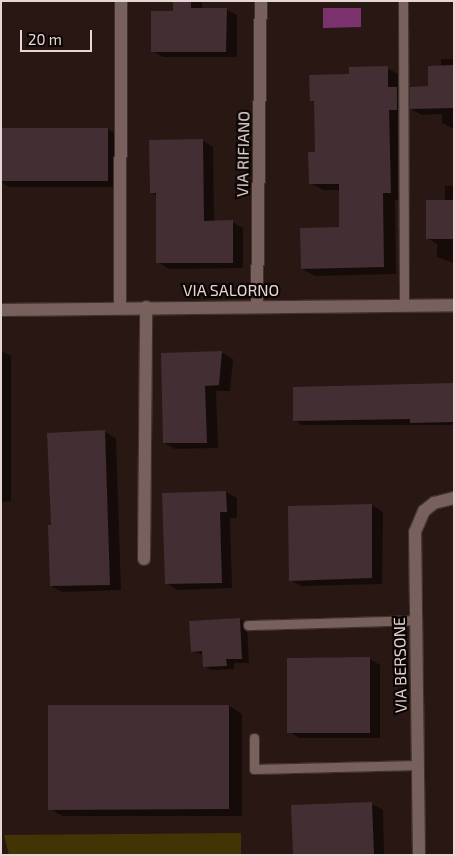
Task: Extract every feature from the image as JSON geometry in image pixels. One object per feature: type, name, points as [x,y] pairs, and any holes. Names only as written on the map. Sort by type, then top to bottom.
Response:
[{"type":"street","points":[[120,307],[121,1]]},
{"type":"street","name":"VIA RIFIANO","points":[[257,307],[261,1]]},
{"type":"street","name":"VIA SALORNO","points":[[4,308],[454,305]]},
{"type":"street","points":[[144,559],[146,307]]},
{"type":"street","name":"VIA BERSONE","points":[[419,855],[415,532],[424,512],[434,503],[454,498]]},
{"type":"lane","points":[[403,1],[404,306]]},
{"type":"lane","points":[[248,625],[416,620]]},
{"type":"lane","points":[[254,738],[254,769],[418,765]]},
{"type":"shaded area","points":[[323,8],[361,8],[361,27],[323,28]]},
{"type":"shaded area","points":[[241,833],[241,855],[9,855],[4,835]]},
{"type":"building","points":[[173,1],[191,1],[191,8],[227,8],[226,52],[151,52],[151,11],[173,11]]},
{"type":"building","points":[[454,65],[454,108],[410,109],[410,87],[428,86],[428,66]]},
{"type":"building","points":[[388,66],[388,87],[397,87],[397,110],[389,110],[391,193],[383,193],[384,267],[301,269],[300,228],[339,227],[339,184],[309,184],[308,152],[315,152],[314,101],[310,101],[309,75],[349,74],[349,67]]},
{"type":"building","points":[[1,128],[108,128],[108,181],[1,181]]},
{"type":"building","points":[[203,139],[204,221],[233,220],[233,263],[156,263],[156,193],[150,193],[149,140]]},
{"type":"building","points":[[426,200],[454,200],[454,239],[426,239]]},
{"type":"building","points":[[222,351],[219,385],[205,386],[207,443],[163,443],[161,353]]},
{"type":"building","points":[[454,383],[454,422],[410,423],[410,419],[293,421],[293,387]]},
{"type":"building","points":[[105,430],[110,585],[50,586],[48,525],[51,525],[47,433]]},
{"type":"building","points":[[226,491],[227,512],[220,512],[222,583],[165,584],[162,493]]},
{"type":"building","points":[[372,504],[372,578],[289,581],[288,506]]},
{"type":"building","points":[[240,618],[242,659],[226,659],[227,666],[203,667],[202,651],[191,652],[189,621]]},
{"type":"building","points":[[370,657],[370,733],[287,733],[287,658]]},
{"type":"building","points":[[48,705],[229,705],[229,809],[48,810]]},
{"type":"building","points":[[372,802],[374,855],[293,855],[291,805]]}]
